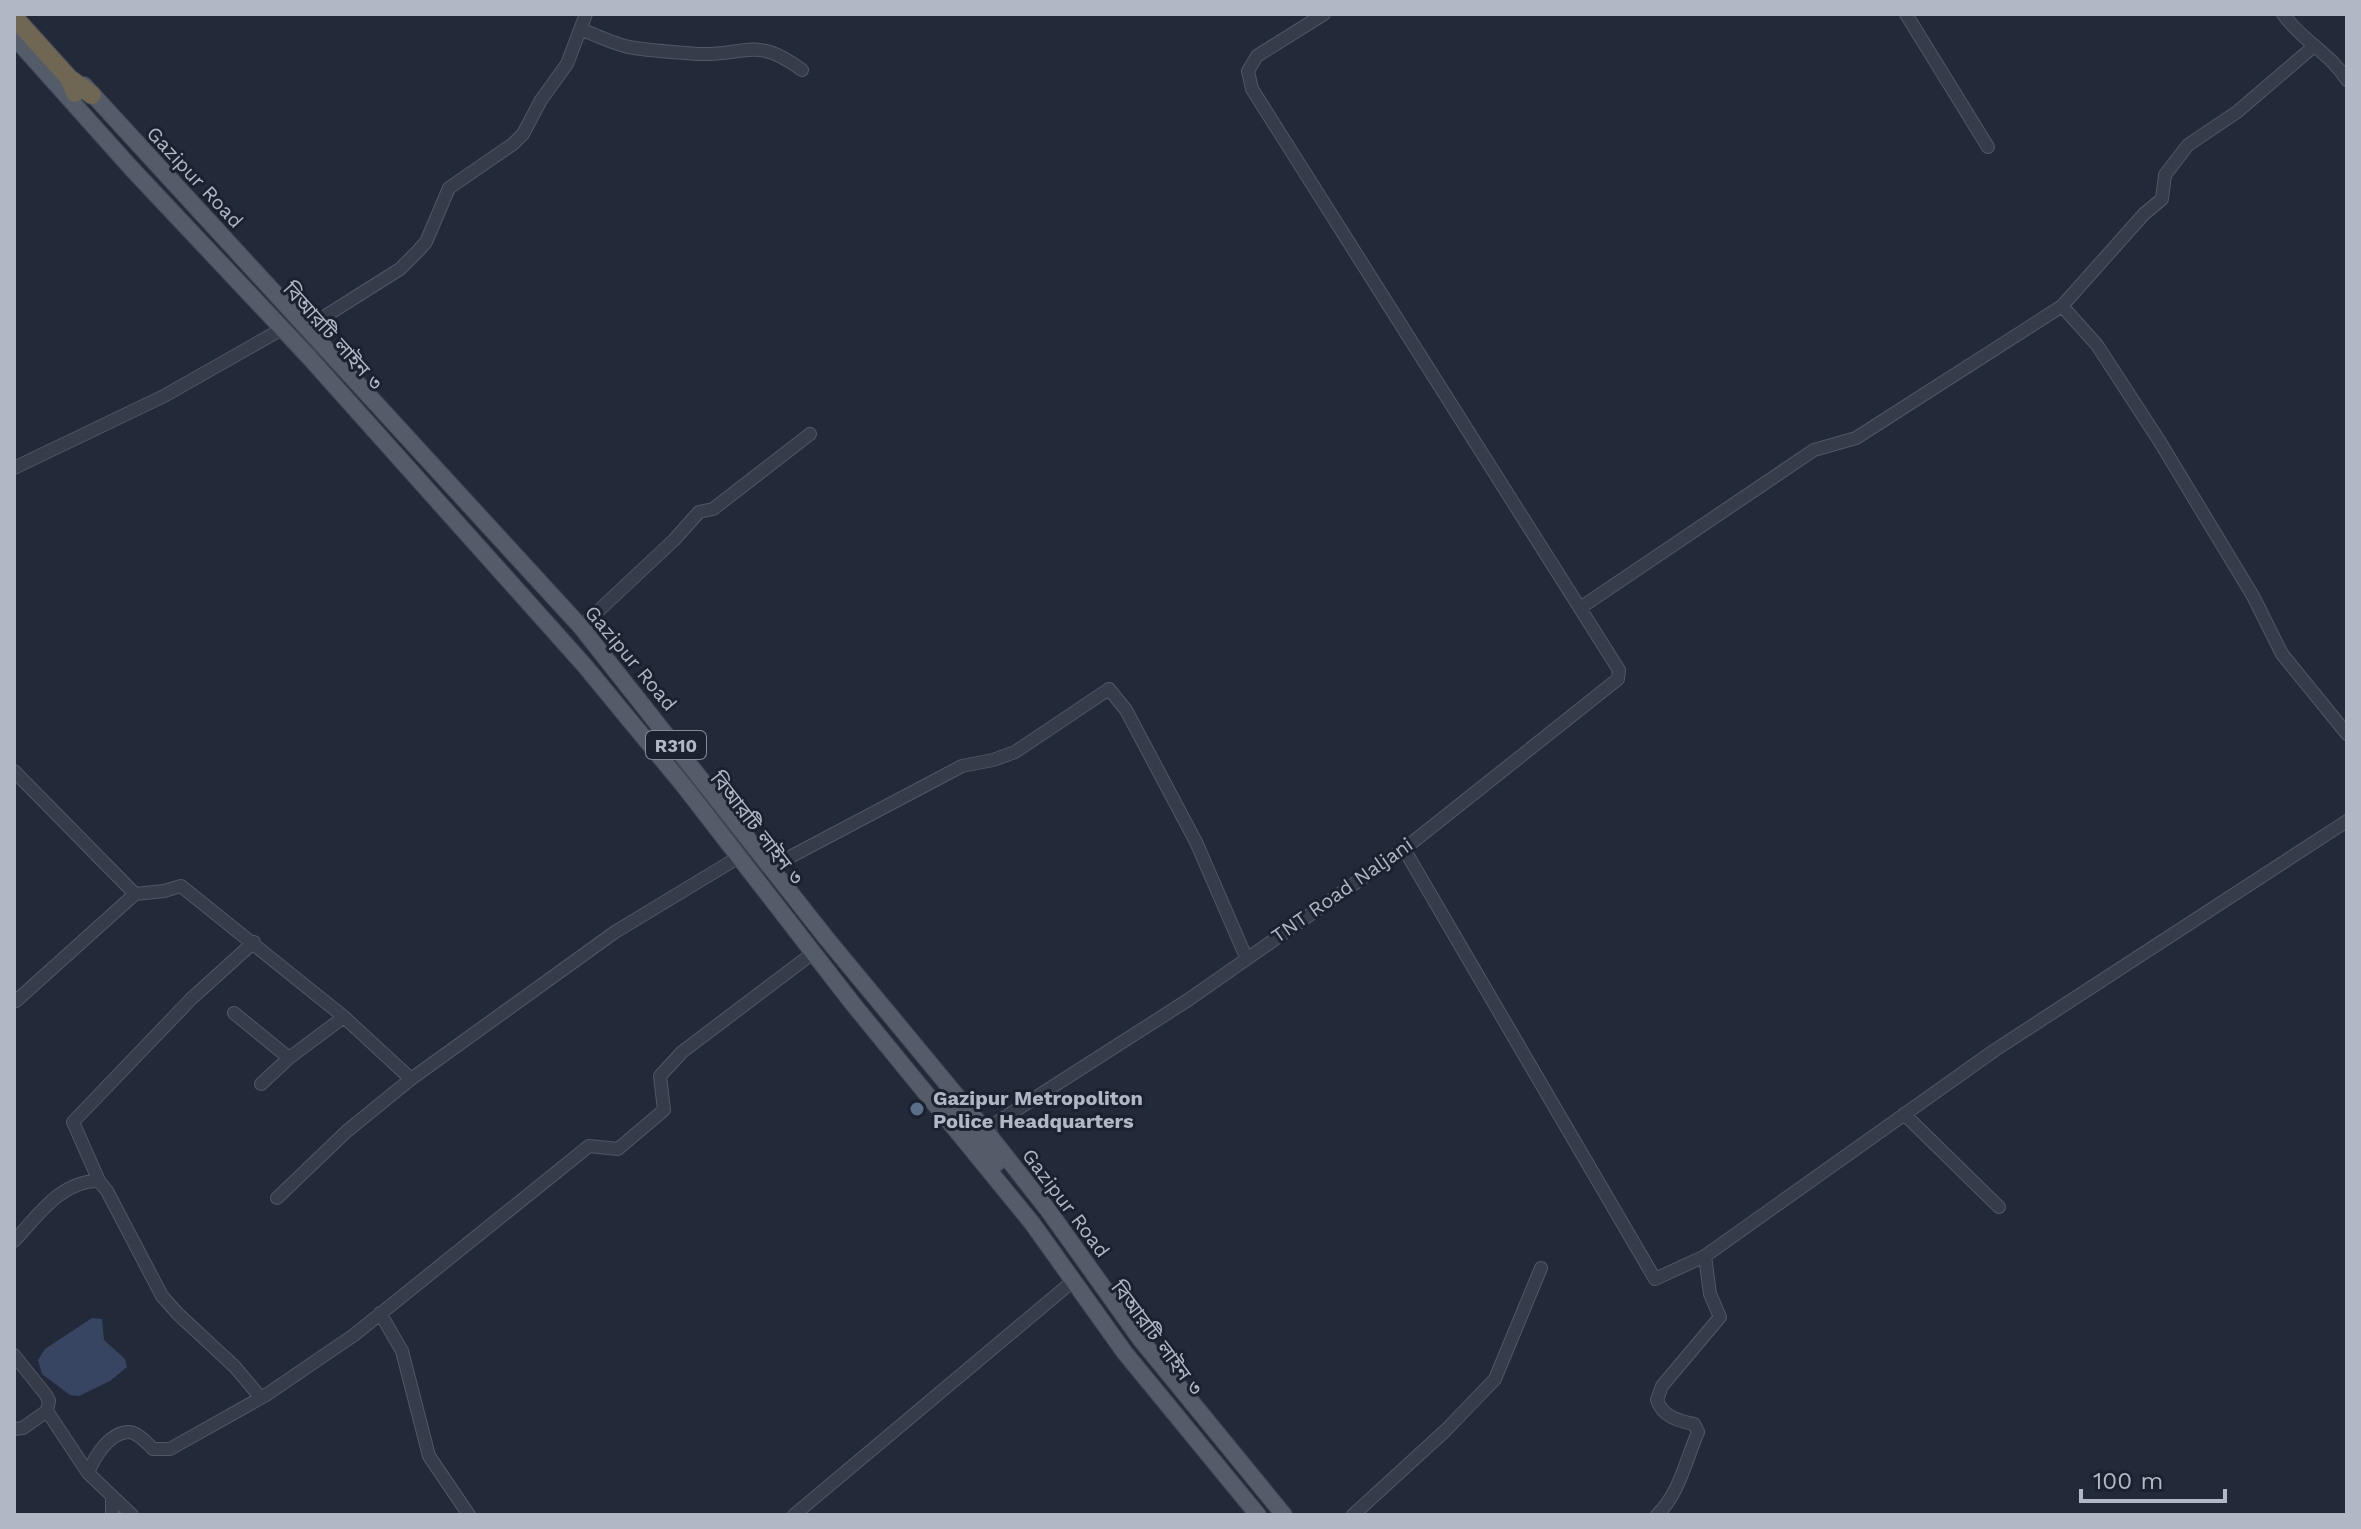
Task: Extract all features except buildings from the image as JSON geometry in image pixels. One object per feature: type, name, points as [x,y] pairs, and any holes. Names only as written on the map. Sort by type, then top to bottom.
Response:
[{"type":"highway","name":"বিআরটি লাইন ৩","points":[[14,17],[79,89]]},
{"type":"highway","name":"বিআরটি লাইন ৩","points":[[14,28],[79,89]]},
{"type":"main road","name":"Gazipur Road","points":[[23,14],[79,89],[308,327],[581,627],[985,1130],[1048,1210],[1141,1340],[1284,1515]]},
{"type":"main road","name":"Gazipur Road","points":[[14,37],[585,666],[1032,1223],[1125,1353],[1258,1515]]},
{"type":"main road","name":"বিআরটি লাইন ৩","points":[[79,89],[490,542],[605,674],[1040,1216],[1133,1347],[1271,1515]]},
{"type":"street","points":[[308,327],[400,269],[426,242],[449,188],[523,134],[541,100],[567,64],[586,14]]},
{"type":"street","points":[[1324,14],[1257,56],[1248,71],[1252,89],[1580,608],[1814,450],[1856,438],[2062,306],[2144,214],[2162,199],[2165,175],[2188,145],[2237,112],[2313,47]]},
{"type":"street","points":[[1906,14],[1988,147]]},
{"type":"street","points":[[2283,14],[2313,47],[2335,62],[2347,80]]},
{"type":"street","points":[[582,30],[627,47],[655,50],[721,54],[755,47],[783,56],[802,70]]},
{"type":"street","points":[[2062,306],[2097,345],[2160,442],[2253,596],[2282,654],[2347,734]]},
{"type":"street","points":[[14,468],[164,396],[282,329]]},
{"type":"street","points":[[581,627],[674,540],[699,512],[713,509],[810,434]]},
{"type":"street","name":"TNT Road Naljani","points":[[985,1130],[1188,1000],[1404,849],[1618,679],[1619,670],[1580,608]]},
{"type":"street","points":[[771,867],[962,766],[1015,752],[1109,689],[1126,710],[1196,842],[1246,957]]},
{"type":"street","points":[[14,771],[135,894]]},
{"type":"street","points":[[1404,849],[1655,1279],[1705,1256],[1995,1050],[2347,821]]},
{"type":"street","points":[[277,1198],[347,1131],[411,1079],[615,932],[739,857]]},
{"type":"street","points":[[16,1001],[135,894],[183,886],[344,1017],[411,1079]]},
{"type":"street","points":[[254,942],[191,999],[73,1122],[99,1181],[162,1296],[235,1367],[261,1398]]},
{"type":"street","points":[[88,1473],[96,1454],[121,1434],[136,1434],[153,1449],[170,1449],[261,1398],[354,1335],[589,1146],[618,1149],[664,1110],[660,1076],[682,1052],[813,953]]},
{"type":"street","points":[[234,1013],[289,1058]]},
{"type":"street","points":[[261,1084],[289,1058],[344,1017]]},
{"type":"street","points":[[1904,1114],[1999,1207]]},
{"type":"street","points":[[14,1241],[50,1202],[81,1183],[99,1181]]},
{"type":"street","points":[[1657,1515],[1682,1474],[1698,1432],[1694,1424],[1679,1421],[1665,1413],[1657,1400],[1662,1386],[1720,1317],[1710,1294],[1705,1256]]},
{"type":"street","points":[[1353,1515],[1446,1430],[1495,1379],[1541,1268]]},
{"type":"street","points":[[794,1515],[1073,1281]]},
{"type":"street","points":[[380,1313],[402,1351],[429,1456],[469,1515]]},
{"type":"street","points":[[14,1355],[49,1401],[47,1411],[23,1428],[14,1429]]},
{"type":"street","points":[[47,1411],[88,1473],[132,1515]]},
{"type":"street","points":[[112,1498],[112,1515]]},
{"type":"water","points":[[92,1318],[102,1319],[104,1340],[125,1359],[127,1367],[110,1381],[79,1396],[70,1395],[42,1374],[38,1360],[45,1349]]},
{"type":"place","name":"Gazipur Metropoliton Police Headquarters","points":[[917,1109]]}]
